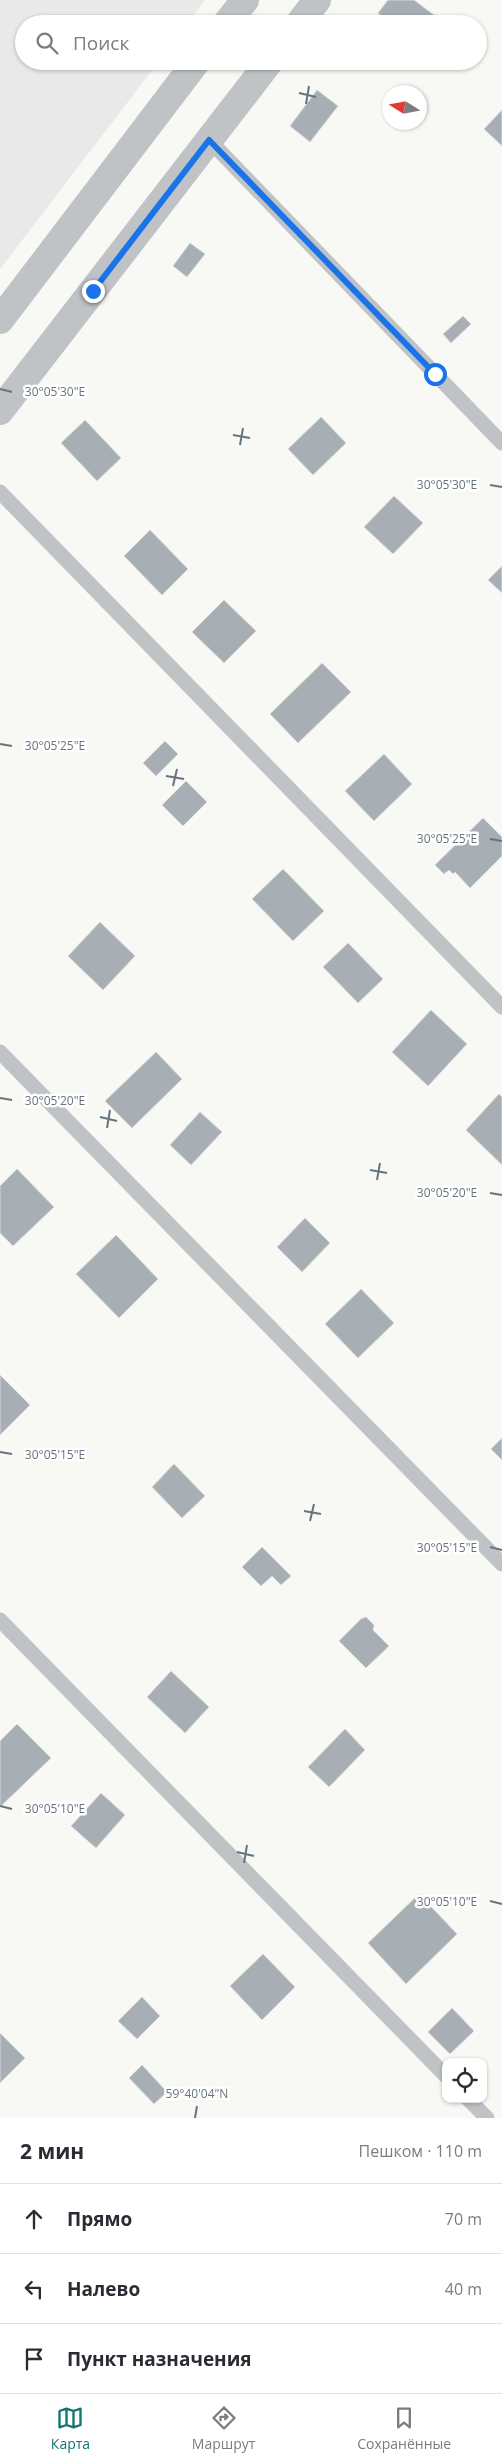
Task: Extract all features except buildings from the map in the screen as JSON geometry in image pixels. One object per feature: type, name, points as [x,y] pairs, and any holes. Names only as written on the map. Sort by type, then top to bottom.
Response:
[{"type":"street","points":[[233,15],[245,0]]},
{"type":"street","points":[[306,15],[317,0]]},
{"type":"street","points":[[0,320],[191,70]]},
{"type":"street","points":[[0,411],[263,70]]},
{"type":"lane","points":[[209,140],[502,443]]},
{"type":"lane","points":[[0,492],[502,1007]]},
{"type":"lane","points":[[0,1052],[502,1564]]},
{"type":"lane","points":[[0,1620],[442,2072]]},
{"type":"lane","points":[[472,2103],[487,2118]]},
{"type":"shaded area","points":[[0,0],[205,0],[194,15],[15,15],[15,70],[152,70],[0,269]]},
{"type":"route","points":[[93,291],[209,140],[435,374]]}]
